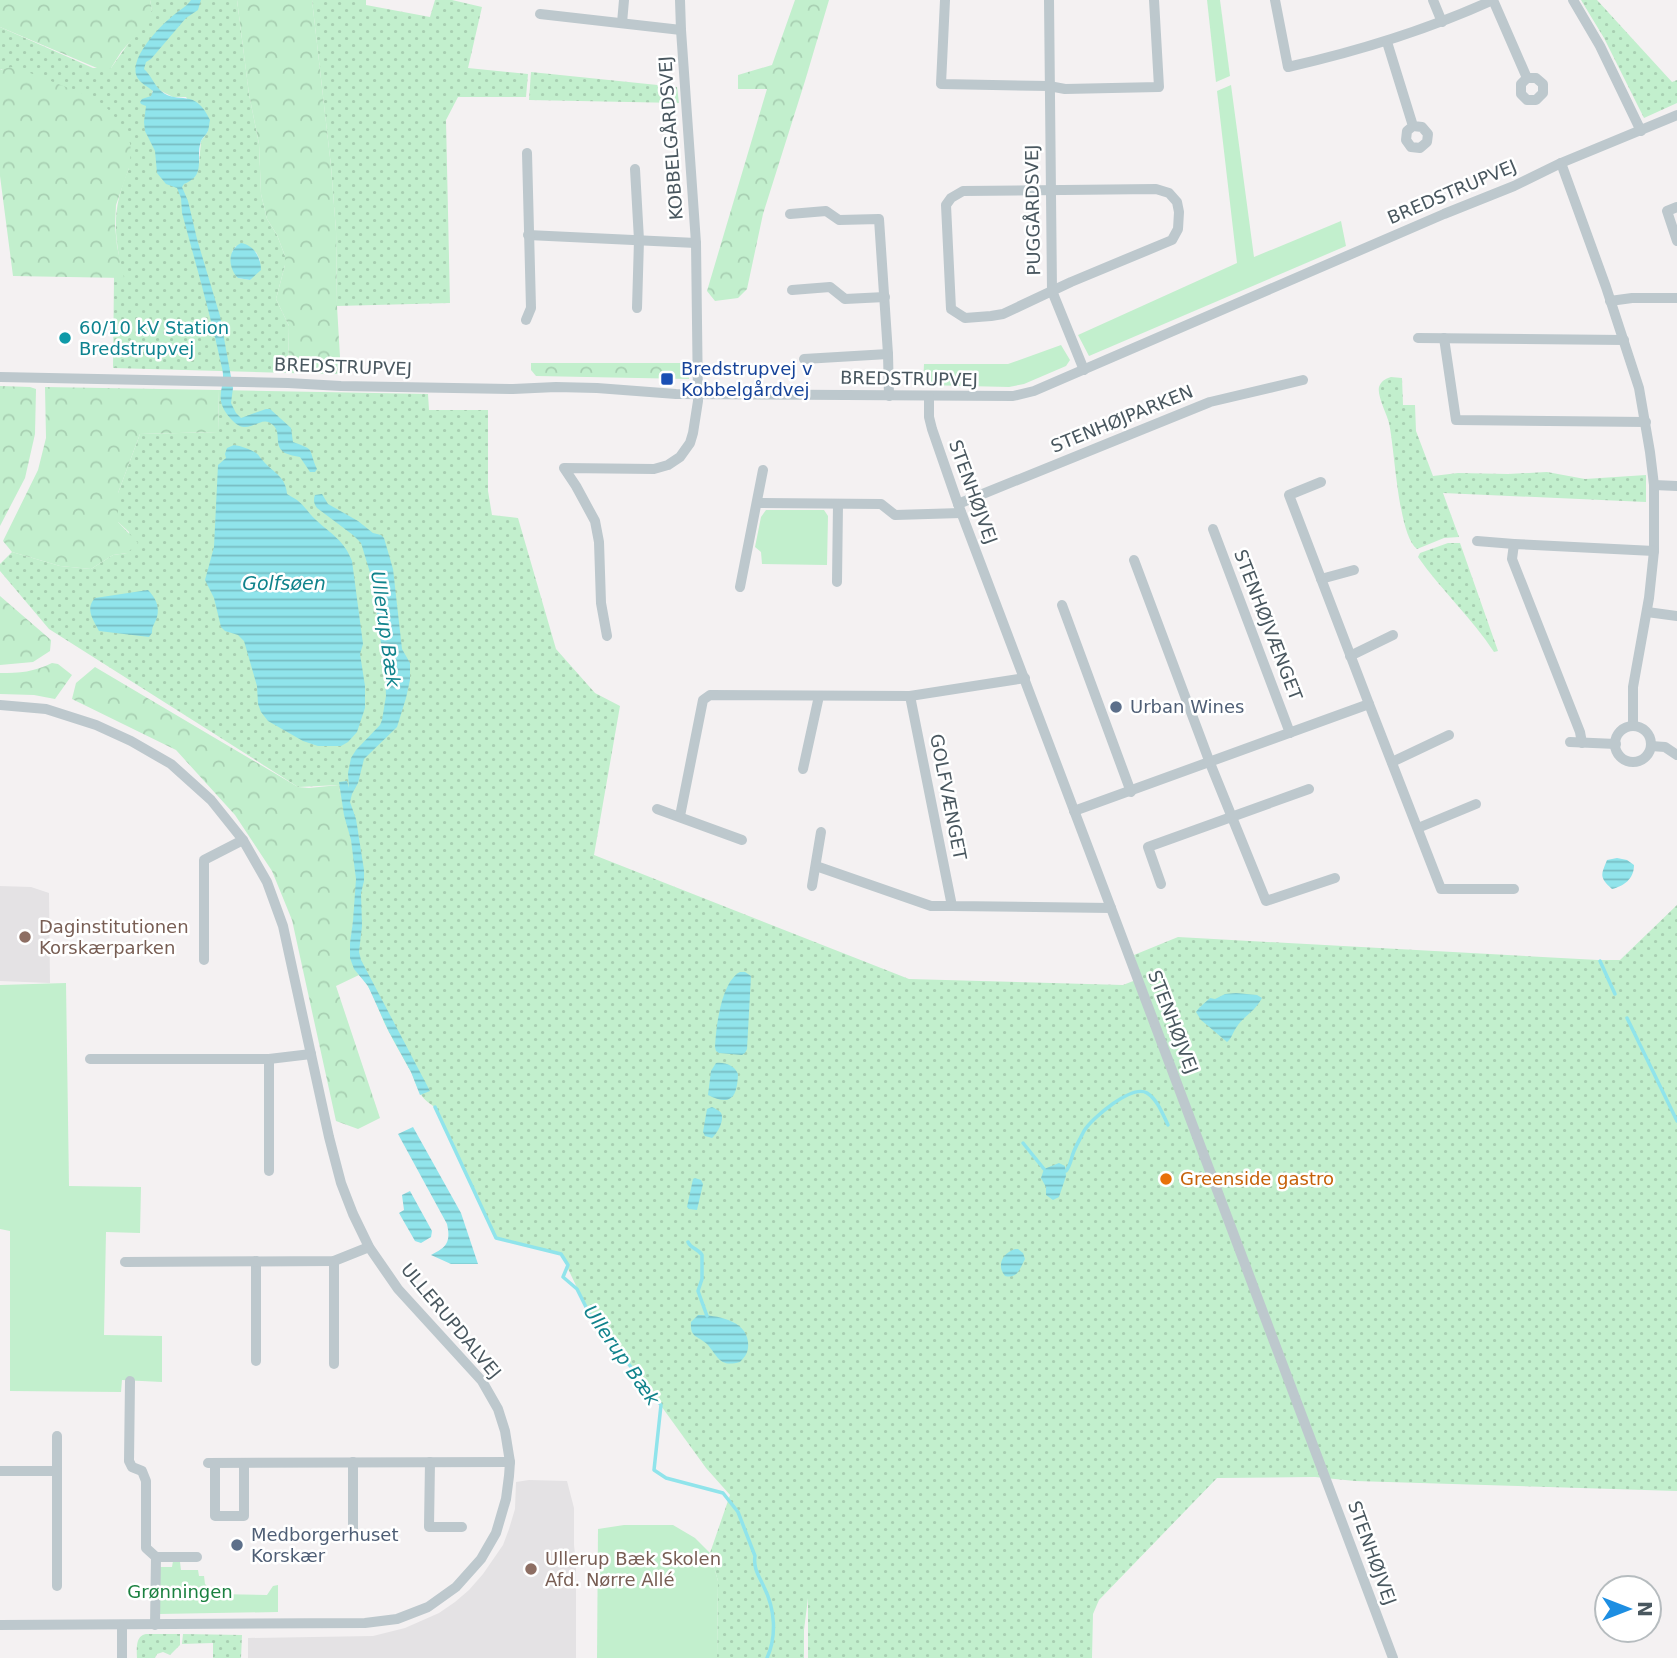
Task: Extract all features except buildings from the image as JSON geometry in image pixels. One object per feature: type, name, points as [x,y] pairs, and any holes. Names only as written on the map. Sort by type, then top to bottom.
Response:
[{"type":"street","points":[[622,23],[624,0]]},
{"type":"street","name":"KOBBELGÅRDSVEJ","points":[[607,636],[601,603],[599,542],[594,521],[564,468],[654,469],[668,465],[680,457],[690,443],[698,411],[696,243],[680,0]]},
{"type":"street","points":[[945,0],[941,84],[1049,86],[1065,89],[1159,87],[1154,0]]},
{"type":"street","name":"PUGGÅRDSVEJ","points":[[1049,0],[1052,291],[1084,370]]},
{"type":"street","points":[[1275,0],[1289,67],[1387,42],[1493,0],[1527,78]]},
{"type":"street","points":[[1433,0],[1442,22]]},
{"type":"street","points":[[1573,0],[1600,46],[1641,131]]},
{"type":"street","name":"KOBBELGÅRDSVEJ","points":[[540,14],[681,30]]},
{"type":"street","points":[[1387,42],[1413,126]]},
{"type":"street","name":"BREDSTRUPVEJ","points":[[0,377],[233,381],[367,387],[597,388],[676,394],[1013,397],[1084,370],[1677,115]]},
{"type":"street","points":[[526,320],[531,308],[527,153]]},
{"type":"street","points":[[1561,163],[1624,340],[1646,422],[1654,485],[1654,551],[1647,612],[1633,687],[1633,726]]},
{"type":"street","points":[[635,169],[639,240],[637,308]]},
{"type":"street","points":[[1156,190],[1169,193],[1175,198],[1179,212],[1178,229],[1172,240],[1052,291],[1003,314],[965,318],[951,309],[946,205],[951,198],[962,191],[1156,190]]},
{"type":"street","points":[[1677,207],[1667,211],[1677,242]]},
{"type":"street","points":[[790,214],[826,211],[839,220],[879,219],[890,396]]},
{"type":"street","name":"KOBBELGÅRDSVEJ","points":[[528,235],[696,243]]},
{"type":"street","points":[[792,290],[830,287],[845,299],[885,297]]},
{"type":"street","points":[[1610,300],[1677,298]]},
{"type":"street","points":[[1418,338],[1624,340]]},
{"type":"street","points":[[1444,338],[1456,420],[1646,422]]},
{"type":"street","points":[[804,359],[888,354]]},
{"type":"street","name":"STENHØJPARKEN","points":[[960,509],[1210,402],[1303,380]]},
{"type":"street","name":"STENHØJVEJ","points":[[929,397],[932,429],[960,509],[1393,1658]]},
{"type":"street","points":[[740,587],[763,470]]},
{"type":"street","points":[[1321,482],[1289,495],[1441,888],[1514,889]]},
{"type":"street","points":[[1654,485],[1677,486]]},
{"type":"street","points":[[757,503],[881,504],[895,515],[960,509]]},
{"type":"street","points":[[837,582],[838,505]]},
{"type":"street","name":"STENHØJVÆNGET","points":[[1213,529],[1290,733]]},
{"type":"street","points":[[1477,541],[1654,551]]},
{"type":"street","points":[[1514,544],[1512,559],[1580,732],[1576,742],[1616,744]]},
{"type":"street","points":[[1134,560],[1210,763],[1266,901],[1335,878]]},
{"type":"street","points":[[1321,579],[1354,570]]},
{"type":"street","points":[[1062,605],[1131,792]]},
{"type":"street","points":[[1647,612],[1677,616]]},
{"type":"street","points":[[1350,656],[1393,635]]},
{"type":"street","points":[[680,816],[704,700],[710,695],[910,696],[1025,678]]},
{"type":"street","points":[[803,769],[819,696]]},
{"type":"street","name":"GOLFVÆNGET","points":[[910,696],[952,906]]},
{"type":"street","points":[[1074,811],[1369,704]]},
{"type":"street","name":"ULLERUPDALVEJ","points":[[0,705],[46,709],[96,725],[131,741],[171,764],[211,800],[243,840],[267,882],[283,926],[341,1183],[369,1247],[398,1289],[482,1381],[498,1409],[510,1462],[506,1499],[496,1533],[480,1560],[456,1587],[428,1607],[397,1619],[365,1623],[0,1625]]},
{"type":"street","points":[[1633,726],[1648,734],[1651,746],[1646,757],[1633,762],[1622,758],[1616,744],[1622,731],[1633,726]]},
{"type":"street","points":[[1392,762],[1449,735]]},
{"type":"street","points":[[1651,746],[1665,747],[1677,755]]},
{"type":"street","points":[[1161,884],[1148,847],[1309,789]]},
{"type":"street","points":[[1418,828],[1476,804]]},
{"type":"street","points":[[657,809],[742,839]]},
{"type":"street","points":[[812,886],[821,832]]},
{"type":"street","points":[[204,960],[204,860],[243,840]]},
{"type":"street","points":[[816,866],[931,906],[1111,908]]},
{"type":"street","points":[[90,1059],[269,1059],[311,1054]]},
{"type":"street","points":[[269,1059],[270,1171]]},
{"type":"street","points":[[125,1262],[334,1261],[369,1247]]},
{"type":"street","points":[[256,1261],[256,1361]]},
{"type":"street","points":[[334,1261],[334,1364]]},
{"type":"street","points":[[130,1381],[129,1461],[132,1467],[142,1471],[146,1481],[146,1548],[156,1557],[197,1557]]},
{"type":"street","points":[[57,1436],[57,1586]]},
{"type":"street","points":[[354,1462],[354,1531]]},
{"type":"street","points":[[430,1462],[429,1527],[462,1527]]},
{"type":"street","points":[[244,1463],[244,1516],[215,1516],[211,1463],[510,1462]]},
{"type":"street","points":[[0,1471],[57,1471]]},
{"type":"street","points":[[155,1625],[156,1557]]},
{"type":"street","points":[[122,1625],[122,1658]]},
{"type":"shaded area","name":"Daginstitutionen Korskærparken","points":[[0,886],[31,887],[49,893],[50,983],[0,981]]},
{"type":"shaded area","name":"Ullerup Bæk Skolen Afd. Nørre Allé","points":[[567,1481],[574,1508],[576,1658],[248,1658],[248,1638],[373,1636],[405,1628],[439,1613],[469,1590],[503,1545],[515,1509],[516,1482]]},
{"type":"green space","points":[[0,0],[150,0],[152,10],[146,23],[111,68],[104,71],[0,27]]},
{"type":"green space","points":[[150,0],[237,0],[249,94],[259,144],[261,194],[267,219],[285,256],[276,299],[289,326],[288,373],[113,368],[114,277],[123,277],[116,222],[119,197],[129,168],[0,70],[0,27],[93,68],[111,68],[152,10]],"holes":[[[153,87],[173,97],[186,97],[208,131],[201,141],[199,164],[184,184],[162,171],[159,148],[149,124]],[[236,246],[256,252],[260,260],[250,280],[238,278],[232,252]]]},
{"type":"green space","points":[[237,0],[312,0],[331,166],[341,374],[288,373],[289,326],[276,299],[285,256],[267,219],[261,194],[259,144],[249,94]]},
{"type":"green space","points":[[312,0],[366,0],[366,5],[430,17],[435,0],[452,0],[482,7],[468,68],[528,74],[526,97],[458,97],[446,120],[450,303],[337,306],[336,231],[331,166]]},
{"type":"green space","points":[[795,0],[829,0],[763,214],[747,289],[738,298],[715,301],[707,291],[767,89],[738,89],[738,75],[772,65]]},
{"type":"green space","points":[[1207,0],[1220,0],[1230,76],[1216,82]]},
{"type":"green space","points":[[1581,0],[1597,0],[1672,82],[1677,80],[1677,103],[1644,118],[1604,38]]},
{"type":"green space","points":[[11,67],[94,98],[114,116],[130,143],[129,168],[116,205],[115,225],[124,278],[13,276],[0,176],[0,70]]},
{"type":"green space","points":[[531,72],[677,87],[679,103],[529,100]]},
{"type":"green space","points":[[1231,85],[1254,257],[1341,221],[1346,246],[1089,356],[1078,335],[1237,263],[1217,91]]},
{"type":"green space","points":[[1061,345],[1070,360],[1066,366],[1024,384],[1009,387],[923,385],[924,364],[1008,364]]},
{"type":"green space","points":[[531,363],[689,363],[689,379],[536,376],[531,370]]},
{"type":"green space","points":[[1391,377],[1402,378],[1403,405],[1415,405],[1416,431],[1433,476],[1458,473],[1547,472],[1585,479],[1646,475],[1646,502],[1443,493],[1459,537],[1444,538],[1417,549],[1405,527],[1389,423],[1379,395],[1381,383]]},
{"type":"green space","points":[[0,386],[36,389],[35,434],[25,478],[0,526]]},
{"type":"green space","points":[[45,387],[219,390],[218,432],[140,434],[118,493],[118,522],[138,543],[127,553],[113,555],[91,569],[60,566],[12,552],[3,541],[38,470],[46,438]]},
{"type":"green space","points":[[219,390],[428,394],[429,410],[488,410],[488,491],[492,515],[518,518],[556,649],[595,693],[620,706],[594,855],[909,979],[1123,985],[1141,978],[1134,955],[1178,937],[1620,960],[1677,905],[1677,1491],[1355,1481],[1315,1477],[1217,1478],[1099,1600],[1093,1614],[1092,1658],[808,1658],[808,1598],[804,1658],[717,1658],[718,1581],[710,1553],[730,1495],[706,1468],[638,1374],[590,1315],[561,1254],[496,1238],[435,1107],[425,1100],[420,1092],[372,993],[359,975],[339,785],[298,787],[49,629],[0,571],[0,564],[12,552],[60,566],[91,569],[113,555],[127,553],[129,532],[118,522],[118,493],[140,434],[218,432]]},
{"type":"green space","points":[[766,510],[824,510],[828,516],[827,565],[762,564],[761,552],[755,547],[761,517]]},
{"type":"green space","points":[[1448,543],[1460,543],[1498,651],[1494,652],[1418,557],[1420,553]]},
{"type":"green space","points":[[0,596],[51,640],[50,651],[33,662],[0,665]]},
{"type":"green space","points":[[52,663],[58,664],[72,675],[55,699],[0,694],[0,673],[27,671]]},
{"type":"green space","points":[[95,667],[298,787],[339,785],[355,868],[356,891],[350,950],[352,963],[359,975],[336,986],[380,1118],[358,1129],[336,1121],[292,920],[272,871],[235,815],[176,750],[72,699],[76,683]]},
{"type":"green space","points":[[66,983],[69,1186],[141,1187],[140,1233],[106,1232],[104,1335],[162,1336],[162,1382],[122,1380],[121,1392],[10,1391],[10,1231],[0,1229],[0,985]]},
{"type":"green space","points":[[624,1525],[673,1525],[695,1538],[710,1553],[718,1581],[717,1658],[597,1658],[598,1529]]},
{"type":"green space","name":"Grønningen","points":[[173,1561],[180,1562],[181,1570],[198,1570],[199,1576],[204,1576],[205,1584],[216,1594],[267,1595],[273,1586],[278,1585],[278,1612],[159,1614],[159,1567],[172,1567]]},
{"type":"green space","points":[[146,1634],[180,1634],[180,1645],[170,1655],[163,1652],[155,1658],[137,1658],[138,1640]]},
{"type":"green space","points":[[183,1634],[242,1635],[241,1658],[213,1658],[213,1643],[182,1644]]},
{"type":"water","points":[[191,0],[201,0],[198,10],[186,18],[146,62],[144,69],[161,91],[198,103],[210,120],[208,131],[199,147],[196,176],[182,187],[220,316],[233,388],[231,403],[241,418],[270,409],[291,428],[293,442],[310,451],[317,469],[315,472],[310,472],[300,457],[281,450],[273,425],[263,422],[249,427],[237,425],[222,405],[222,368],[182,213],[181,198],[177,188],[166,184],[157,173],[155,151],[145,131],[146,106],[140,102],[151,96],[153,91],[137,77],[137,61],[154,34]]},
{"type":"water","points":[[241,243],[253,249],[260,261],[261,270],[250,280],[238,278],[231,264],[233,250]]},
{"type":"water","name":"Golfsøen","points":[[234,445],[258,455],[282,479],[287,494],[300,502],[313,518],[337,538],[352,561],[363,644],[360,654],[365,708],[357,732],[341,746],[318,746],[303,741],[268,721],[258,704],[257,686],[244,641],[221,627],[214,598],[205,580],[214,547],[218,465],[226,458],[227,448]]},
{"type":"water","points":[[322,494],[328,504],[384,538],[393,569],[402,649],[410,663],[410,680],[397,727],[364,759],[350,802],[356,819],[364,870],[359,952],[430,1091],[420,1095],[368,986],[354,969],[350,958],[356,879],[339,782],[347,781],[349,788],[351,758],[380,725],[386,696],[385,672],[372,579],[361,543],[317,508],[315,495]]},
{"type":"water","points":[[148,590],[158,609],[149,637],[99,631],[90,610],[95,598]]},
{"type":"water","points":[[1607,860],[1627,860],[1634,865],[1634,870],[1628,881],[1612,889],[1603,879],[1603,873]]},
{"type":"water","points":[[740,972],[751,976],[747,1049],[742,1055],[719,1053],[715,1047],[721,1006],[728,985]]},
{"type":"water","points":[[1236,993],[1262,998],[1227,1042],[1201,1020],[1196,1012],[1210,998]]},
{"type":"water","points":[[716,1063],[729,1065],[738,1074],[734,1094],[727,1100],[708,1095],[711,1071]]},
{"type":"water","points":[[712,1107],[720,1112],[722,1119],[712,1138],[705,1136],[703,1132],[707,1109]]},
{"type":"water","points":[[413,1127],[461,1213],[478,1264],[451,1264],[431,1255],[446,1243],[448,1230],[398,1134]]},
{"type":"water","points":[[1059,1163],[1065,1166],[1066,1176],[1059,1197],[1053,1200],[1046,1195],[1046,1187],[1041,1178],[1044,1169]]},
{"type":"water","points":[[695,1178],[703,1184],[697,1210],[687,1207]]},
{"type":"water","points":[[410,1191],[432,1231],[431,1237],[421,1243],[415,1241],[399,1213],[404,1210],[402,1195]]},
{"type":"water","points":[[1015,1249],[1023,1253],[1025,1259],[1015,1275],[1005,1276],[1001,1268],[1002,1260],[1007,1253]]},
{"type":"water","points":[[698,1315],[729,1320],[742,1328],[748,1345],[747,1353],[740,1362],[723,1362],[707,1344],[693,1334],[691,1322]]},
{"type":"waterway","points":[[1600,961],[1615,994]]},
{"type":"waterway","points":[[1627,1018],[1677,1121]]},
{"type":"waterway","points":[[1066,1171],[1088,1125],[1103,1111],[1132,1093],[1147,1093],[1151,1096],[1168,1125]]},
{"type":"waterway","name":"Ullerup Bæk","points":[[435,1107],[496,1238],[561,1254],[568,1265],[563,1277],[577,1289],[590,1315],[661,1405],[654,1470],[666,1478],[723,1493],[738,1512],[772,1613],[773,1632],[767,1658]]},
{"type":"waterway","points":[[1023,1143],[1044,1169]]},
{"type":"waterway","points":[[688,1242],[702,1255],[702,1279],[698,1291],[707,1316]]},
{"type":"place","name":"60/10 kV Station Bredstrupvej","points":[[65,338]]},
{"type":"place","name":"Bredstrupvej v Kobbelgårdvej","points":[[667,379]]},
{"type":"place","name":"Urban Wines","points":[[1116,707]]},
{"type":"place","name":"Daginstitutionen Korskærparken","points":[[25,937]]},
{"type":"place","name":"Greenside gastro","points":[[1166,1179]]},
{"type":"place","name":"Medborgerhuset Korskær","points":[[237,1545]]},
{"type":"place","name":"Ullerup Bæk Skolen Afd. Nørre Allé","points":[[531,1569]]}]
